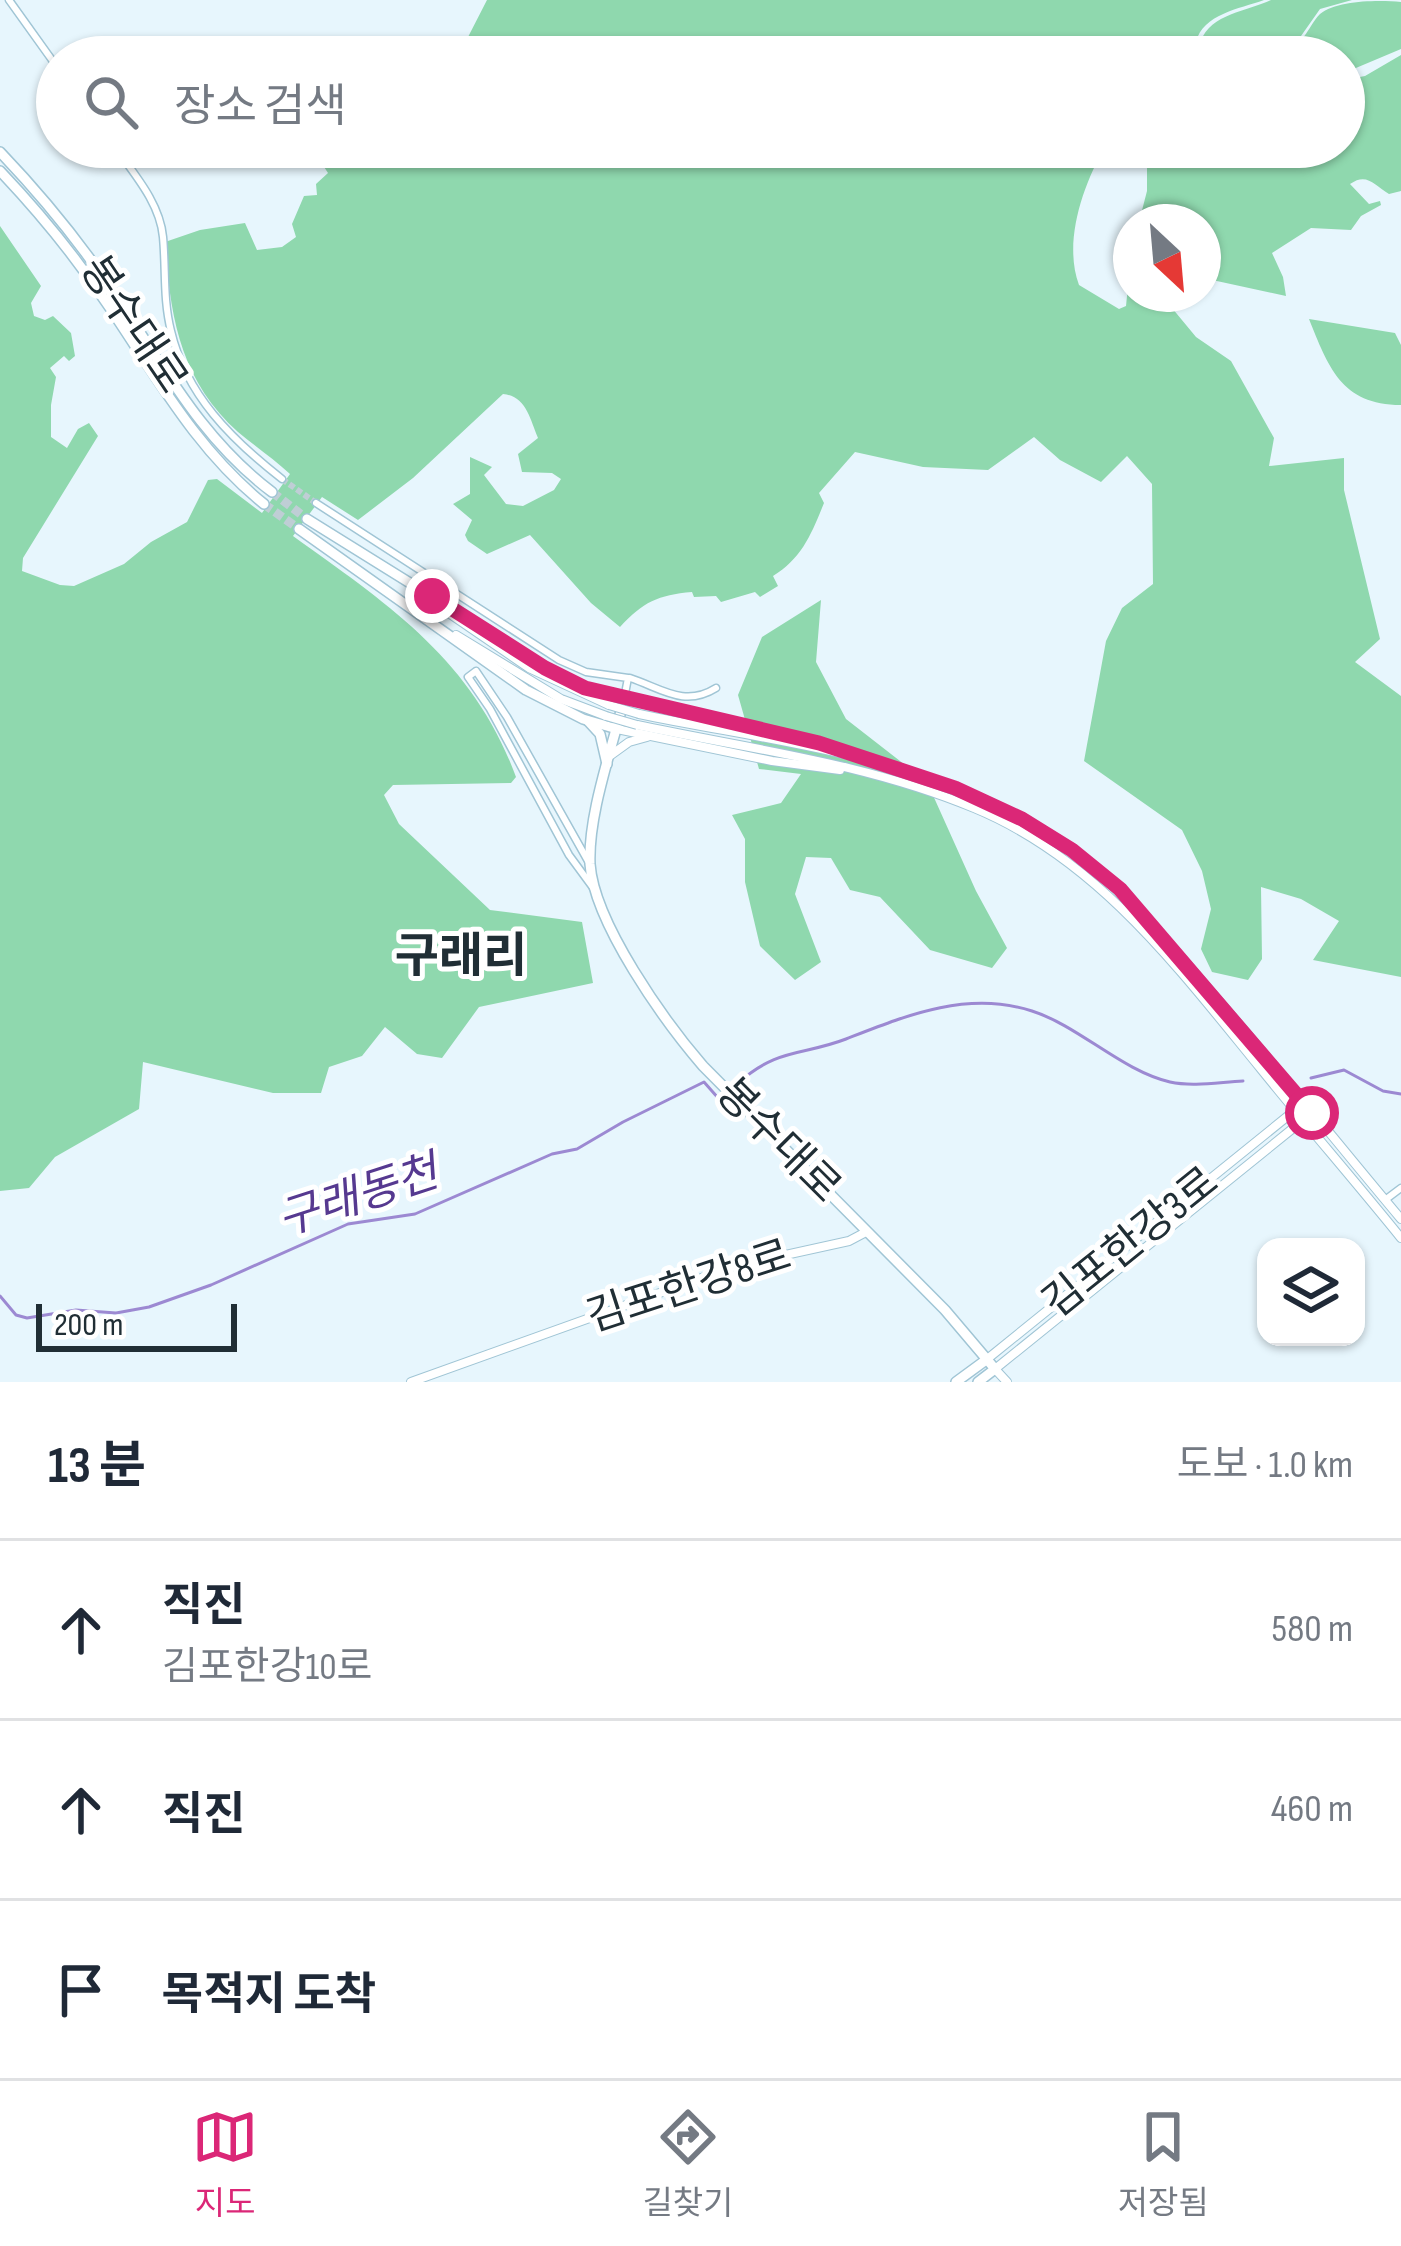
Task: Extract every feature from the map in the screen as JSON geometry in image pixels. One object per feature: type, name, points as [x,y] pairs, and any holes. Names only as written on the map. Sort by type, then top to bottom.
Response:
[{"type":"main road","name":"봉수대로","points":[[0,152],[85,252],[207,433],[272,492]]},
{"type":"main road","name":"봉수대로","points":[[0,170],[88,278],[209,454],[264,504]]},
{"type":"main road","points":[[307,519],[545,668],[585,688],[624,699]]},
{"type":"main road","points":[[299,529],[526,690],[617,729]]},
{"type":"main road","name":"봉수대로","points":[[624,699],[592,835],[590,864],[594,889],[634,970],[667,1024],[704,1066],[945,1310],[995,1370]]},
{"type":"main road","points":[[583,718],[600,734],[608,769]]},
{"type":"main road","name":"김포한강3로","points":[[956,1382],[986,1360]]},
{"type":"main road","name":"김포한강3로","points":[[978,1382],[995,1370]]},
{"type":"street","points":[[9,0],[36,38]]},
{"type":"street","points":[[128,168],[157,214],[170,327],[188,375],[228,433],[282,479]]},
{"type":"street","points":[[316,502],[559,660],[682,698],[716,688]]},
{"type":"street","points":[[408,585],[529,668],[638,719],[859,771],[977,809],[1075,866],[1154,941],[1401,1238]]},
{"type":"street","points":[[419,612],[524,679],[606,716],[863,760],[910,771],[1004,808],[1091,864],[1145,915],[1401,1219]]},
{"type":"street","name":"봉수대로","points":[[590,864],[497,700],[476,671],[471,673],[468,677],[569,855],[594,889]]},
{"type":"street","points":[[628,678],[624,699],[819,743],[863,760]]},
{"type":"street","points":[[617,729],[788,764],[859,771]]},
{"type":"street","points":[[611,755],[649,736]]},
{"type":"street","points":[[572,836],[592,835]]},
{"type":"street","points":[[569,855],[590,864]]},
{"type":"street","name":"김포한강3로","points":[[986,1360],[1304,1103]]},
{"type":"street","name":"김포한강3로","points":[[995,1370],[1312,1113]]},
{"type":"street","points":[[1385,1200],[1401,1188]]},
{"type":"street","name":"김포한강8로","points":[[411,1382],[735,1266],[849,1241],[866,1232]]},
{"type":"street","name":"김포한강8로","points":[[402,1382],[513,1346]]},
{"type":"street","points":[[995,1370],[1007,1382]]},
{"type":"green space","points":[[487,0],[1264,0],[1214,19],[1199,36],[469,36]]},
{"type":"green space","points":[[1271,0],[1352,0],[1320,9],[1301,36],[1204,36],[1221,19]]},
{"type":"green space","points":[[1359,2],[1401,2],[1401,49],[1365,64],[1365,36],[1304,36],[1327,9]]},
{"type":"green space","points":[[1401,55],[1401,191],[1389,194],[1370,181],[1356,181],[1350,184],[1369,204],[1380,201],[1381,205],[1361,216],[1351,230],[1311,228],[1272,253],[1286,296],[1221,282],[1221,204],[1144,204],[1147,168],[1365,168],[1365,76]]},
{"type":"green space","points":[[325,168],[1094,168],[1074,232],[1079,285],[1113,305],[1113,312],[1175,312],[1196,337],[1231,361],[1274,438],[1269,466],[1344,458],[1344,490],[1380,639],[1355,662],[1401,696],[1401,977],[1313,960],[1339,921],[1301,899],[1261,887],[1262,959],[1248,980],[1212,972],[1201,949],[1211,909],[1202,871],[1182,830],[1084,761],[1106,641],[1122,608],[1153,584],[1152,484],[1127,456],[1101,482],[1060,460],[1034,437],[988,470],[923,467],[855,452],[819,493],[824,503],[815,525],[798,553],[773,576],[778,586],[760,597],[755,592],[721,602],[716,596],[694,597],[692,592],[670,595],[636,611],[620,627],[591,603],[530,535],[487,554],[468,541],[465,535],[472,520],[453,504],[470,494],[470,457],[492,467],[484,475],[506,504],[523,506],[554,490],[561,479],[552,473],[522,472],[518,454],[538,438],[522,404],[503,394],[413,478],[358,520],[322,497],[293,536],[394,612],[452,668],[477,700],[516,777],[511,783],[393,785],[384,795],[399,824],[490,910],[582,922],[593,983],[479,1007],[442,1058],[417,1054],[385,1027],[362,1056],[329,1067],[321,1093],[273,1093],[143,1062],[139,1109],[55,1157],[29,1188],[0,1191],[0,226],[41,286],[31,303],[34,316],[45,320],[53,316],[71,333],[75,356],[69,361],[64,356],[50,368],[56,377],[51,437],[67,448],[78,429],[89,423],[98,436],[23,558],[22,571],[74,586],[124,564],[187,522],[208,480],[217,479],[262,513],[290,474],[218,412],[191,369],[175,321],[165,242],[245,223],[257,250],[282,247],[296,237],[292,224],[304,196],[317,195],[316,184],[328,173]]},
{"type":"green space","points":[[1309,319],[1395,333],[1401,345],[1401,405],[1364,398],[1340,380]]},
{"type":"green space","points":[[821,600],[816,662],[846,719],[927,782],[1007,948],[992,968],[930,950],[880,897],[850,890],[831,858],[806,857],[795,894],[821,962],[795,980],[760,946],[745,882],[745,839],[732,815],[781,803],[801,774],[759,769],[738,695],[762,637]]},
{"type":"waterway","name":"구래동천","points":[[738,1083],[766,1063],[914,1014],[984,1003],[1049,1018],[1135,1068],[1170,1082],[1243,1081]]},
{"type":"waterway","name":"구래동천","points":[[1311,1078],[1344,1070],[1383,1091],[1401,1094]]},
{"type":"waterway","name":"구래동천","points":[[0,1296],[16,1315],[27,1318],[149,1307],[348,1224],[415,1214],[552,1154],[577,1149],[704,1082],[719,1099]]},
{"type":"tunnel","points":[[282,479],[316,503]]},
{"type":"tunnel","points":[[272,492],[307,519]]},
{"type":"tunnel","points":[[264,504],[299,529]]},
{"type":"district","name":"구래리","points":[[461,957]]},
{"type":"route","points":[[432,596],[585,688],[819,743],[910,771],[1004,808],[1072,850],[1120,889],[1312,1113]]}]
